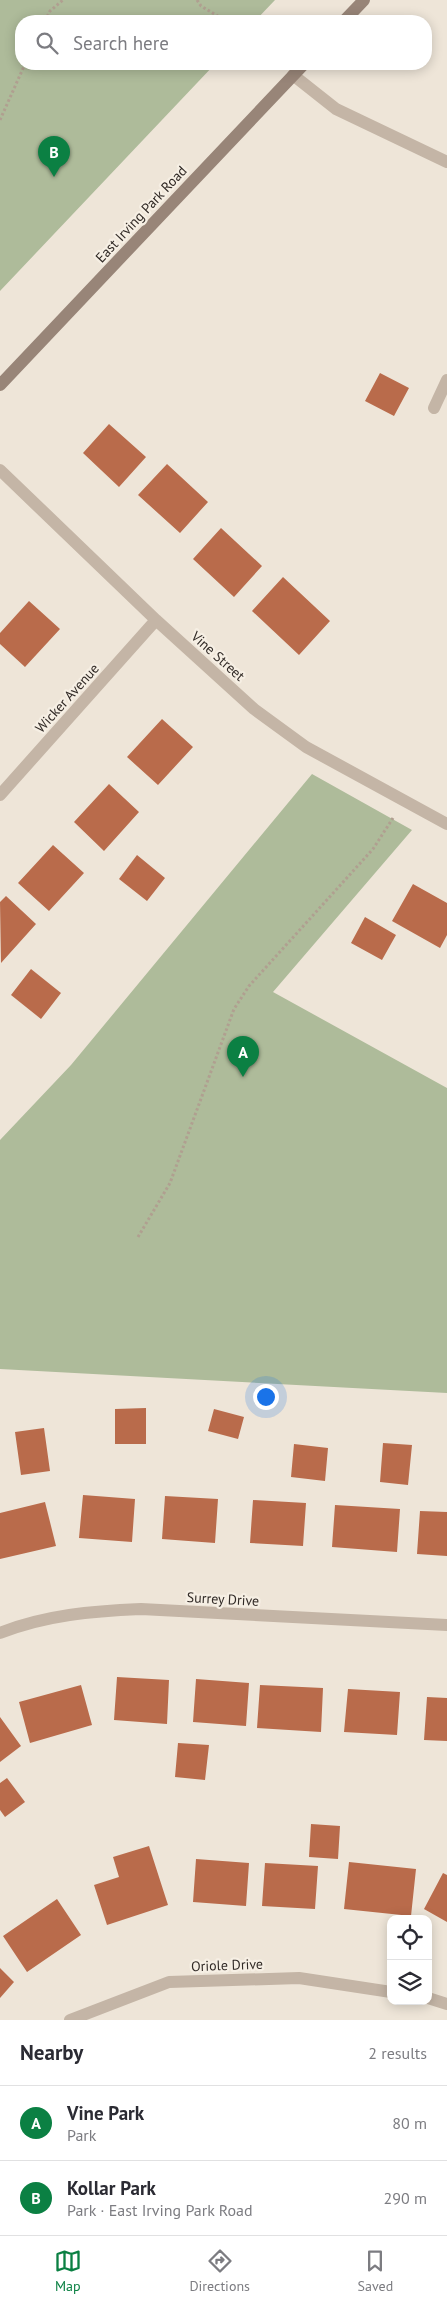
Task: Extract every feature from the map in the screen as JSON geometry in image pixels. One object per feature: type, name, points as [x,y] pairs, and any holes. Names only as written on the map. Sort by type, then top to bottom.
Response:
[{"type":"main road","points":[[350,15],[364,0]]},
{"type":"main road","name":"East Irving Park Road","points":[[0,385],[298,70]]},
{"type":"street","points":[[293,75],[336,109],[447,162]]},
{"type":"street","points":[[434,408],[447,380]]},
{"type":"street","name":"Vine Street","points":[[0,470],[156,620],[254,709],[284,732],[329,760],[447,824]]},
{"type":"street","name":"Wicker Avenue","points":[[0,795],[156,620]]},
{"type":"street","name":"Surrey Drive","points":[[0,1633],[51,1618],[100,1611],[141,1610],[447,1625]]},
{"type":"street","name":"Oriole Drive","points":[[70,2020],[169,1982],[299,1978],[387,1991]]},
{"type":"street","points":[[432,1999],[447,2004]]},
{"type":"path","points":[[48,15],[63,0]]},
{"type":"path","points":[[197,0],[201,6],[216,15]]},
{"type":"path","points":[[0,120],[22,70]]},
{"type":"path","points":[[138,1237],[170,1183],[234,1010],[249,986],[373,849],[405,801]]},
{"type":"green space","points":[[0,0],[275,0],[261,15],[15,15],[15,70],[209,70],[0,291]]},
{"type":"green space","points":[[312,774],[412,830],[273,992],[447,1088],[447,1393],[0,1369],[0,1140],[71,1065]]},
{"type":"building","points":[[380,373],[409,388],[394,416],[365,401]]},
{"type":"building","points":[[109,424],[146,457],[119,487],[83,453]]},
{"type":"building","points":[[167,464],[208,502],[180,533],[138,495]]},
{"type":"building","points":[[221,528],[262,566],[234,597],[193,559]]},
{"type":"building","points":[[283,577],[330,621],[299,655],[252,611]]},
{"type":"building","points":[[29,601],[60,629],[25,667],[0,644],[0,633]]},
{"type":"building","points":[[162,719],[193,747],[158,785],[127,757]]},
{"type":"building","points":[[109,784],[139,812],[104,851],[74,822]]},
{"type":"building","points":[[53,845],[84,873],[49,911],[18,883]]},
{"type":"building","points":[[137,855],[165,878],[147,901],[119,879]]},
{"type":"building","points":[[413,884],[447,903],[447,935],[440,948],[392,921]]},
{"type":"building","points":[[6,896],[36,924],[1,963],[0,902]]},
{"type":"building","points":[[365,917],[396,935],[382,960],[351,943]]},
{"type":"building","points":[[31,969],[61,993],[41,1019],[11,995]]},
{"type":"building","points":[[146,1408],[146,1444],[115,1444],[115,1409]]},
{"type":"building","points":[[214,1409],[244,1417],[238,1439],[208,1431]]},
{"type":"building","points":[[44,1428],[50,1471],[21,1475],[15,1432]]},
{"type":"building","points":[[383,1443],[412,1445],[408,1485],[380,1482]]},
{"type":"building","points":[[294,1444],[328,1448],[325,1481],[291,1477]]},
{"type":"building","points":[[83,1495],[135,1499],[132,1542],[79,1538]]},
{"type":"building","points":[[165,1496],[218,1499],[215,1543],[162,1539]]},
{"type":"building","points":[[253,1500],[306,1503],[303,1546],[250,1543]]},
{"type":"building","points":[[45,1502],[56,1546],[0,1559],[0,1513]]},
{"type":"building","points":[[335,1505],[400,1509],[397,1552],[332,1547]]},
{"type":"building","points":[[420,1511],[447,1512],[447,1556],[417,1554]]},
{"type":"building","points":[[117,1677],[169,1680],[167,1724],[114,1720]]},
{"type":"building","points":[[196,1679],[249,1683],[246,1726],[193,1722]]},
{"type":"building","points":[[81,1685],[92,1725],[30,1743],[19,1702]]},
{"type":"building","points":[[260,1685],[323,1688],[321,1732],[257,1728]]},
{"type":"building","points":[[348,1689],[400,1692],[397,1735],[344,1732]]},
{"type":"building","points":[[427,1697],[447,1698],[447,1741],[424,1740]]},
{"type":"building","points":[[0,1717],[21,1746],[0,1762]]},
{"type":"building","points":[[178,1743],[209,1745],[205,1780],[175,1777]]},
{"type":"building","points":[[7,1778],[25,1802],[5,1817],[0,1810],[0,1783]]},
{"type":"building","points":[[311,1824],[340,1826],[338,1859],[309,1857]]},
{"type":"building","points":[[149,1846],[168,1905],[107,1925],[94,1885],[119,1877],[113,1857]]},
{"type":"building","points":[[196,1859],[249,1863],[246,1906],[193,1902]]},
{"type":"building","points":[[349,1862],[416,1869],[411,1915],[344,1909]]},
{"type":"building","points":[[265,1863],[318,1866],[315,1909],[262,1906]]},
{"type":"building","points":[[443,1873],[447,1875],[447,1922],[424,1909]]},
{"type":"building","points":[[57,1899],[81,1935],[27,1972],[3,1936]]},
{"type":"building","points":[[0,1968],[14,1982],[0,1998]]},
{"type":"place","name":"Kollar Park","points":[[54,177]]},
{"type":"place","name":"Vine Park","points":[[243,1077]]}]
